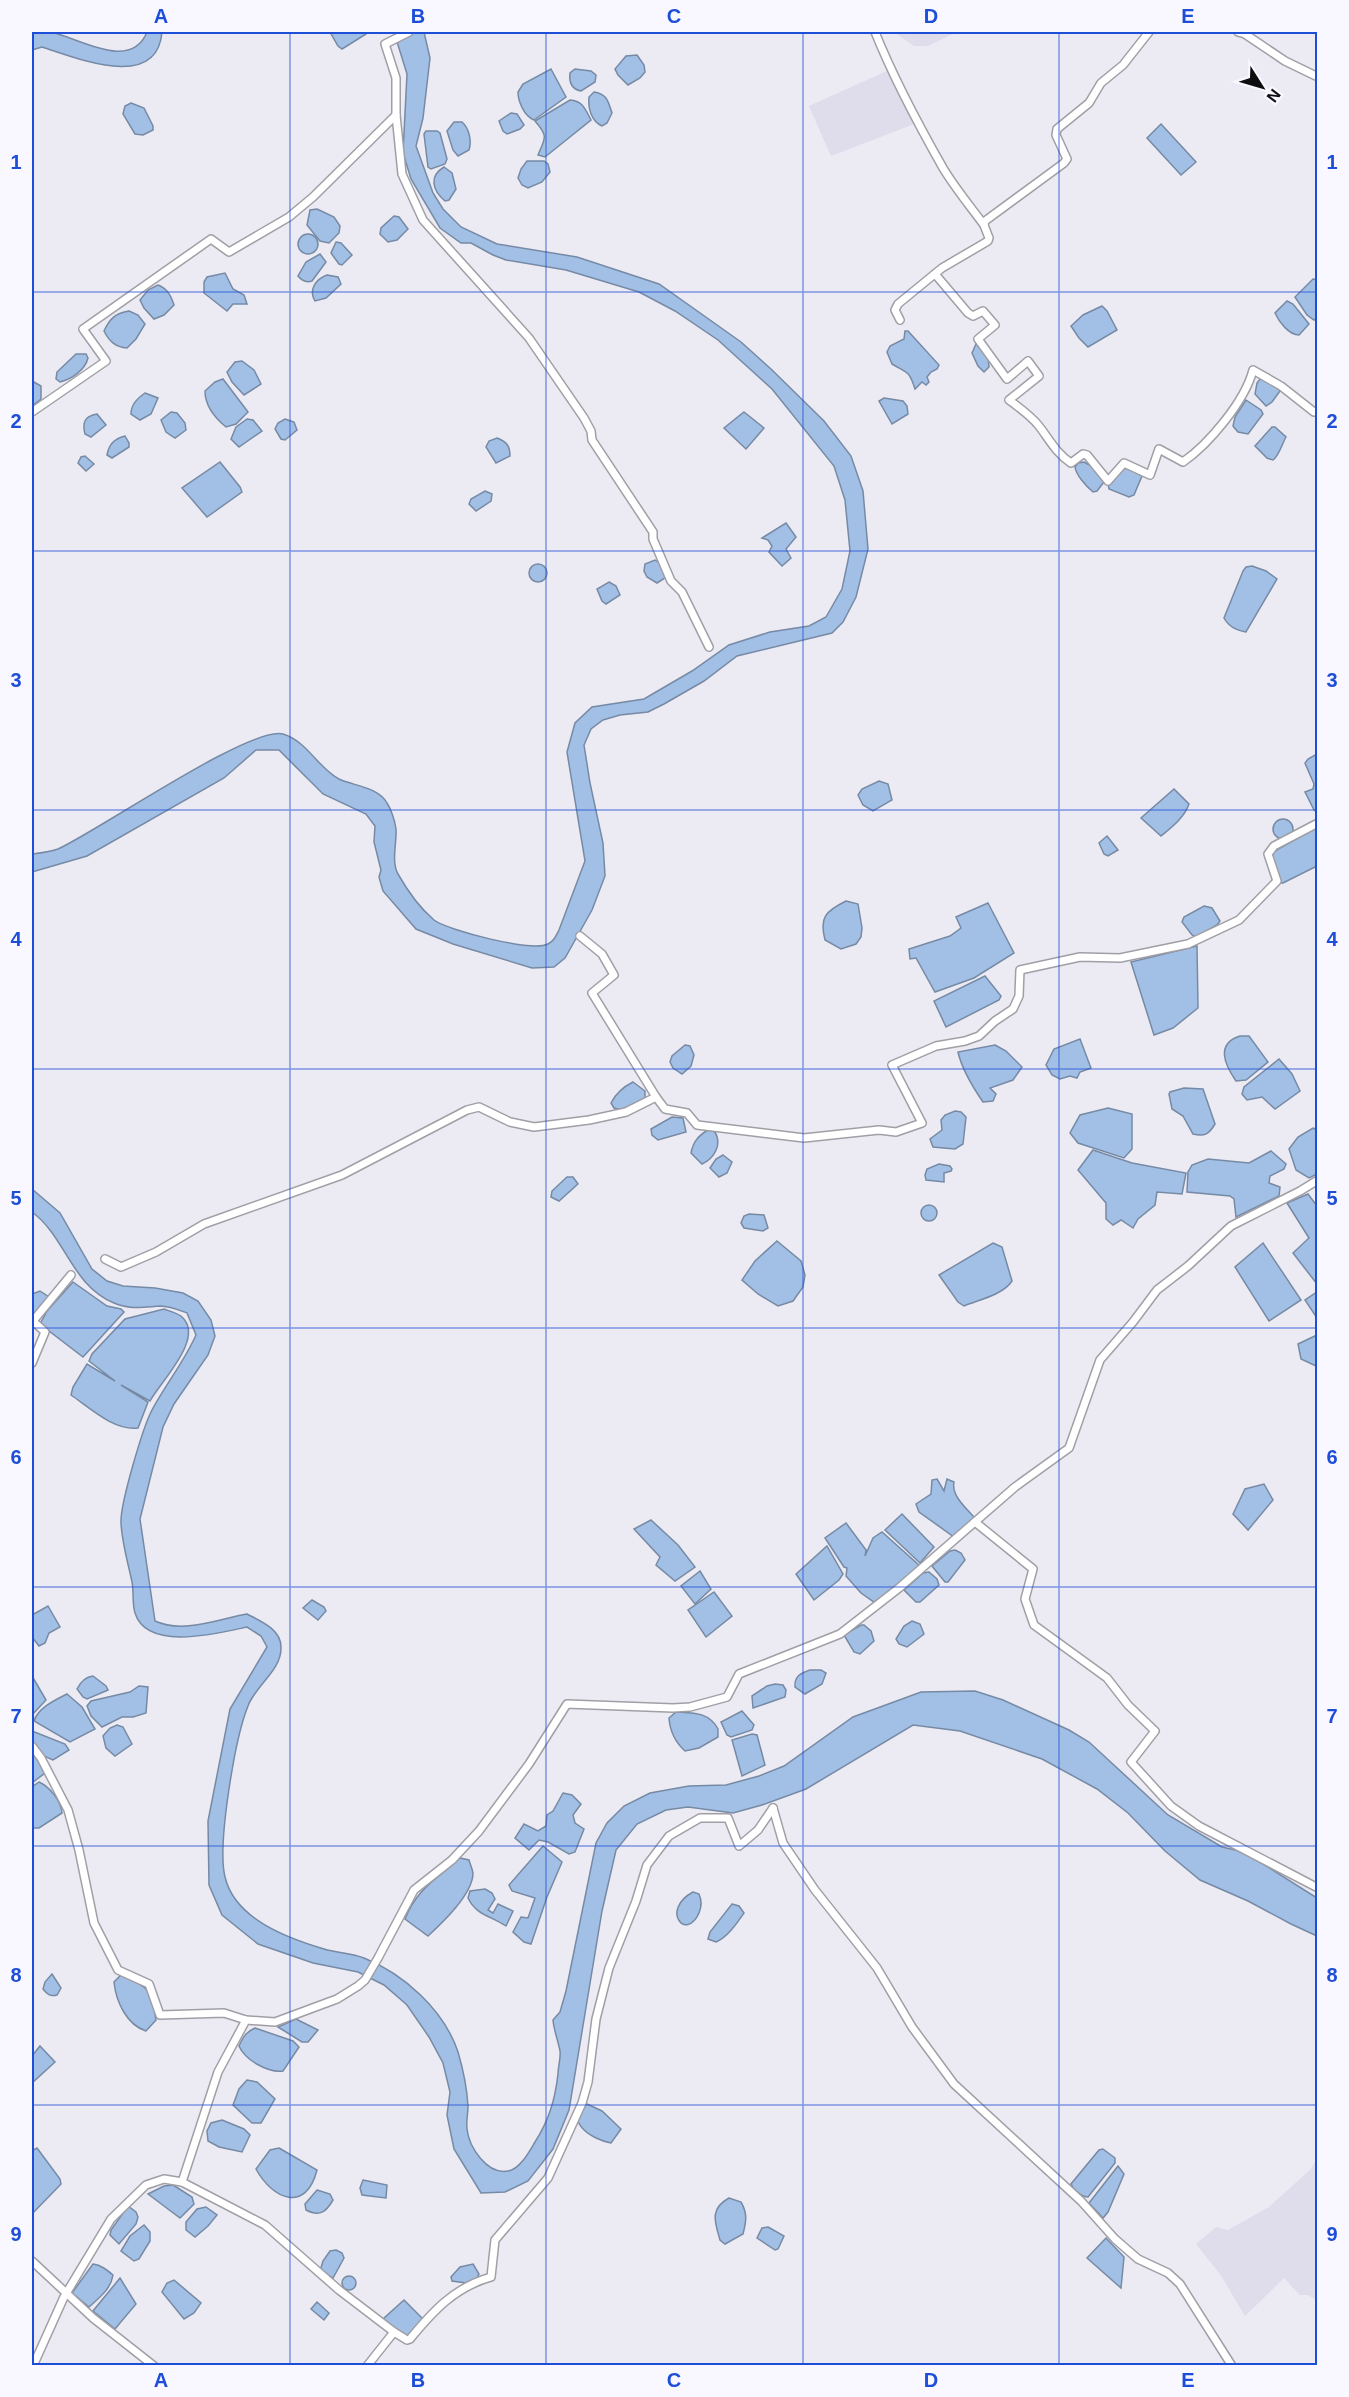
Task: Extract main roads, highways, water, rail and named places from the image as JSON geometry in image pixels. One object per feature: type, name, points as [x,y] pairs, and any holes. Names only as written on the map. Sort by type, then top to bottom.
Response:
[{"type":"water","points":[[49,31],[89,45],[117,51],[129,50],[139,44],[147,32],[162,32],[157,50],[146,61],[131,66],[113,66],[75,58],[42,47],[32,50],[32,32]]},
{"type":"water","points":[[330,32],[366,32],[366,34],[342,49]]},
{"type":"water","points":[[394,32],[424,32],[430,58],[423,118],[416,146],[433,193],[443,209],[461,227],[497,244],[577,257],[659,284],[741,342],[824,421],[851,456],[863,491],[868,549],[856,597],[843,622],[832,633],[737,656],[704,681],[648,712],[620,715],[603,720],[591,729],[584,745],[603,843],[605,876],[592,910],[565,958],[554,967],[532,968],[453,944],[416,929],[383,891],[379,877],[381,870],[374,842],[375,826],[366,814],[323,794],[279,750],[256,750],[224,778],[87,856],[32,872],[32,854],[58,849],[78,839],[174,781],[240,746],[266,736],[283,734],[299,743],[325,769],[339,779],[372,790],[383,798],[393,815],[396,834],[396,869],[414,898],[434,920],[456,930],[509,943],[539,946],[548,944],[559,930],[585,861],[567,752],[575,723],[592,707],[644,699],[692,671],[729,645],[770,632],[809,626],[826,617],[842,589],[850,551],[845,500],[834,466],[772,389],[718,340],[675,311],[639,292],[566,270],[506,260],[471,243],[461,243],[440,228],[411,179],[403,153],[407,74]]},
{"type":"water","points":[[637,55],[644,65],[645,72],[628,85],[615,69],[626,56]]},
{"type":"water","points":[[551,69],[566,97],[534,120],[522,108],[518,92],[523,84]]},
{"type":"water","points":[[575,69],[591,71],[596,75],[595,82],[581,91],[575,88],[570,82],[570,73]]},
{"type":"water","points":[[594,92],[604,96],[612,113],[607,123],[602,126],[595,121],[590,110],[589,97]]},
{"type":"water","points":[[570,100],[581,104],[591,120],[545,157],[538,155],[544,134],[535,121]]},
{"type":"water","points":[[131,103],[144,108],[153,130],[143,135],[135,134],[123,114],[125,106]]},
{"type":"water","points":[[511,113],[517,114],[524,125],[507,134],[503,131],[499,121]]},
{"type":"water","points":[[454,122],[462,122],[470,139],[469,150],[458,156],[453,150],[447,131]]},
{"type":"water","points":[[1161,124],[1196,162],[1181,175],[1147,138]]},
{"type":"water","points":[[426,131],[440,133],[447,159],[445,164],[431,169],[428,167],[424,134]]},
{"type":"water","points":[[527,161],[544,161],[548,164],[550,172],[542,182],[528,188],[522,185],[518,178]]},
{"type":"water","points":[[444,167],[452,173],[456,189],[449,200],[445,201],[437,192],[434,183],[436,175]]},
{"type":"water","points":[[317,209],[334,217],[340,226],[339,233],[329,243],[320,241],[307,225],[310,210]]},
{"type":"water","points":[[394,216],[399,217],[408,229],[397,240],[388,242],[380,234],[381,228]]},
{"type":"water","points":[[308,234],[315,237],[318,244],[315,251],[308,254],[301,251],[298,244],[301,237]]},
{"type":"water","points":[[336,242],[341,243],[352,255],[342,265],[331,253]]},
{"type":"water","points":[[320,254],[326,262],[312,281],[308,282],[298,276],[306,262]]},
{"type":"water","points":[[225,273],[233,289],[244,295],[247,304],[233,304],[227,311],[204,293],[204,282],[207,277]]},
{"type":"water","points":[[327,275],[338,277],[341,284],[326,298],[315,301],[312,293],[314,285]]},
{"type":"water","points":[[1313,279],[1318,280],[1317,318],[1314,320],[1307,315],[1295,297]]},
{"type":"water","points":[[158,285],[169,293],[174,305],[164,315],[154,319],[140,300],[148,290]]},
{"type":"water","points":[[1287,301],[1293,304],[1309,324],[1299,335],[1285,327],[1275,313]]},
{"type":"water","points":[[1102,306],[1117,330],[1088,347],[1071,326],[1083,315]]},
{"type":"water","points":[[129,311],[138,315],[145,324],[127,348],[113,343],[104,331],[114,317]]},
{"type":"water","points":[[905,331],[908,331],[939,365],[927,377],[929,382],[926,385],[922,382],[915,389],[909,375],[892,364],[887,352],[890,346],[904,339]]},
{"type":"water","points":[[976,344],[988,357],[989,367],[984,372],[978,366],[972,353]]},
{"type":"water","points":[[76,354],[86,354],[88,358],[84,366],[69,379],[60,382],[56,379],[57,372]]},
{"type":"water","points":[[242,361],[254,370],[261,384],[244,395],[232,382],[227,372],[235,362]]},
{"type":"water","points":[[223,379],[248,412],[236,424],[226,427],[211,411],[205,391],[215,382]]},
{"type":"water","points":[[1260,379],[1274,383],[1280,391],[1266,406],[1255,394]]},
{"type":"water","points":[[32,381],[41,386],[41,399],[32,406]]},
{"type":"water","points":[[145,393],[158,398],[151,414],[140,420],[131,414],[131,410],[135,402]]},
{"type":"water","points":[[884,398],[903,401],[907,406],[908,414],[892,424],[879,401]]},
{"type":"water","points":[[1246,400],[1261,410],[1263,414],[1248,434],[1238,432],[1233,426],[1235,417]]},
{"type":"water","points":[[171,412],[177,413],[185,423],[186,430],[175,438],[166,432],[161,420]]},
{"type":"water","points":[[744,412],[764,428],[746,449],[724,428]]},
{"type":"water","points":[[97,414],[106,425],[91,437],[85,434],[84,423],[87,418]]},
{"type":"water","points":[[247,419],[253,420],[262,431],[239,447],[231,439],[236,427]]},
{"type":"water","points":[[285,419],[294,422],[297,430],[285,440],[281,439],[275,429],[278,423]]},
{"type":"water","points":[[1272,427],[1286,437],[1273,460],[1267,458],[1255,446]]},
{"type":"water","points":[[125,436],[129,447],[112,458],[107,455],[113,442]]},
{"type":"water","points":[[497,438],[507,445],[510,456],[496,463],[486,447],[489,441]]},
{"type":"water","points":[[85,456],[94,464],[86,471],[78,463],[81,457]]},
{"type":"water","points":[[220,462],[242,492],[207,517],[182,488]]},
{"type":"water","points":[[1084,462],[1093,467],[1104,482],[1097,491],[1093,492],[1084,484],[1077,473],[1075,467],[1078,463]]},
{"type":"water","points":[[1124,466],[1142,476],[1134,495],[1129,497],[1109,489],[1108,484]]},
{"type":"water","points":[[485,491],[492,494],[491,501],[476,511],[469,504],[471,499]]},
{"type":"water","points":[[786,523],[796,537],[786,549],[791,558],[782,566],[769,552],[772,546],[768,540],[762,538]]},
{"type":"water","points":[[655,560],[661,564],[665,578],[657,583],[647,577],[644,571],[645,564]]},
{"type":"water","points":[[538,564],[544,567],[547,573],[544,579],[538,582],[532,579],[529,573],[532,567]]},
{"type":"water","points":[[1252,566],[1266,571],[1277,579],[1246,632],[1233,628],[1224,618],[1243,571],[1246,567]]},
{"type":"water","points":[[609,582],[616,586],[620,595],[606,604],[602,601],[597,589]]},
{"type":"water","points":[[1318,754],[1317,812],[1305,792],[1313,789],[1314,784],[1305,763]]},
{"type":"water","points":[[879,781],[888,784],[892,800],[873,811],[863,805],[858,795],[862,789]]},
{"type":"water","points":[[1174,789],[1189,804],[1181,818],[1161,836],[1141,818]]},
{"type":"water","points":[[1283,819],[1290,822],[1293,829],[1290,836],[1283,839],[1276,836],[1273,829],[1276,822]]},
{"type":"water","points":[[1317,827],[1317,866],[1280,883],[1274,868],[1273,852]]},
{"type":"water","points":[[1107,836],[1118,850],[1108,856],[1104,854],[1099,843]]},
{"type":"water","points":[[846,901],[858,904],[862,928],[861,937],[856,944],[841,949],[825,940],[823,926],[829,912]]},
{"type":"water","points":[[988,903],[1014,953],[974,978],[935,992],[916,958],[910,959],[909,949],[950,936],[961,928],[956,917]]},
{"type":"water","points":[[1204,906],[1212,908],[1220,921],[1196,937],[1182,922],[1184,917]]},
{"type":"water","points":[[1197,946],[1198,1008],[1173,1028],[1154,1035],[1131,962]]},
{"type":"water","points":[[985,976],[1001,996],[999,1000],[946,1027],[934,1001]]},
{"type":"water","points":[[1240,1036],[1249,1036],[1268,1062],[1246,1080],[1236,1081],[1224,1056],[1227,1044]]},
{"type":"water","points":[[1080,1039],[1091,1068],[1080,1072],[1077,1078],[1070,1076],[1060,1079],[1052,1075],[1046,1065],[1054,1049]]},
{"type":"water","points":[[685,1045],[690,1046],[694,1055],[691,1066],[682,1074],[673,1068],[670,1062],[672,1056]]},
{"type":"water","points":[[995,1045],[1006,1051],[1022,1067],[1013,1080],[990,1088],[996,1094],[993,1101],[983,1102],[968,1078],[958,1052]]},
{"type":"water","points":[[1279,1059],[1292,1074],[1300,1091],[1275,1109],[1262,1097],[1247,1100],[1242,1094],[1244,1087]]},
{"type":"water","points":[[633,1082],[645,1091],[645,1098],[621,1110],[614,1108],[611,1103],[615,1096]]},
{"type":"water","points":[[1184,1088],[1203,1089],[1215,1124],[1206,1134],[1193,1134],[1183,1116],[1172,1109],[1170,1092]]},
{"type":"water","points":[[1108,1108],[1132,1114],[1132,1149],[1124,1158],[1078,1143],[1070,1133],[1080,1115]]},
{"type":"water","points":[[955,1111],[961,1112],[966,1117],[963,1144],[955,1149],[933,1147],[930,1139],[942,1130],[941,1120],[945,1115]]},
{"type":"water","points":[[672,1117],[683,1118],[686,1132],[658,1140],[652,1135],[651,1129]]},
{"type":"water","points":[[1313,1128],[1317,1130],[1317,1174],[1309,1178],[1296,1170],[1289,1149],[1298,1137]]},
{"type":"water","points":[[708,1130],[715,1132],[718,1141],[714,1154],[702,1164],[691,1153],[696,1140]]},
{"type":"water","points":[[1093,1150],[1132,1163],[1186,1173],[1182,1194],[1157,1192],[1155,1205],[1138,1219],[1133,1228],[1121,1220],[1113,1225],[1106,1219],[1106,1203],[1078,1170]]},
{"type":"water","points":[[1271,1151],[1286,1164],[1284,1169],[1270,1176],[1269,1183],[1280,1187],[1279,1196],[1236,1217],[1234,1199],[1230,1196],[1187,1192],[1188,1172],[1192,1165],[1208,1159],[1249,1163]]},
{"type":"water","points":[[723,1155],[732,1162],[727,1173],[719,1177],[710,1168],[716,1159]]},
{"type":"water","points":[[939,1164],[950,1166],[952,1169],[944,1173],[944,1182],[926,1180],[927,1169]]},
{"type":"water","points":[[567,1177],[573,1177],[578,1184],[559,1201],[551,1197],[552,1191]]},
{"type":"water","points":[[32,1189],[60,1213],[92,1269],[107,1281],[123,1286],[183,1293],[198,1301],[211,1320],[215,1336],[208,1355],[174,1404],[163,1427],[140,1519],[155,1621],[166,1625],[189,1626],[247,1614],[274,1630],[280,1641],[280,1655],[277,1663],[248,1706],[233,1766],[223,1841],[225,1877],[231,1892],[239,1904],[264,1925],[294,1939],[364,1958],[394,1974],[421,1995],[433,2008],[452,2037],[466,2085],[468,2136],[480,2158],[493,2169],[508,2171],[520,2164],[540,2134],[551,2110],[560,2054],[553,2020],[560,2012],[566,1991],[596,1843],[607,1823],[624,1806],[650,1793],[689,1786],[726,1785],[784,1766],[853,1717],[921,1692],[975,1691],[1003,1700],[1069,1730],[1089,1742],[1168,1815],[1222,1847],[1244,1852],[1317,1898],[1317,1936],[1200,1880],[1165,1851],[1128,1813],[1097,1789],[1042,1759],[960,1731],[913,1725],[806,1789],[762,1805],[733,1813],[688,1807],[666,1810],[637,1824],[616,1850],[602,1911],[569,2110],[553,2149],[528,2181],[505,2192],[481,2193],[454,2149],[447,2115],[450,2092],[443,2063],[429,2037],[407,2005],[384,1985],[358,1972],[313,1963],[258,1944],[222,1915],[209,1885],[208,1821],[230,1709],[267,1647],[261,1636],[247,1627],[185,1637],[168,1636],[142,1625],[134,1609],[132,1582],[121,1523],[128,1483],[148,1419],[196,1335],[187,1313],[163,1306],[126,1307],[100,1295],[88,1285],[44,1222],[32,1212]]},
{"type":"water","points":[[1308,1194],[1317,1206],[1317,1284],[1293,1253],[1309,1238],[1287,1203]]},
{"type":"water","points":[[926,1205],[932,1205],[937,1213],[935,1219],[926,1221],[921,1216],[921,1210]]},
{"type":"water","points":[[764,1215],[768,1228],[763,1231],[744,1228],[741,1223],[744,1216]]},
{"type":"water","points":[[777,1241],[801,1261],[805,1275],[803,1287],[793,1301],[778,1306],[758,1294],[742,1280],[755,1261]]},
{"type":"water","points":[[993,1243],[1002,1247],[1012,1281],[1003,1290],[964,1306],[958,1302],[939,1275]]},
{"type":"water","points":[[1263,1243],[1301,1300],[1269,1321],[1235,1267]]},
{"type":"water","points":[[73,1282],[107,1306],[121,1309],[124,1312],[83,1357],[40,1324],[47,1311]]},
{"type":"water","points":[[40,1291],[49,1297],[32,1318],[32,1294]]},
{"type":"water","points":[[1317,1292],[1317,1318],[1305,1300]]},
{"type":"water","points":[[164,1309],[182,1317],[188,1326],[188,1336],[179,1359],[150,1401],[121,1385],[148,1402],[138,1428],[120,1426],[111,1422],[71,1395],[73,1387],[87,1364],[115,1381],[89,1361],[92,1354],[125,1319]]},
{"type":"water","points":[[1317,1335],[1318,1366],[1316,1366],[1301,1359],[1298,1344]]},
{"type":"water","points":[[937,1479],[944,1491],[947,1479],[954,1482],[957,1497],[976,1519],[954,1537],[919,1512],[916,1504],[931,1494],[932,1480]]},
{"type":"water","points":[[1264,1484],[1273,1500],[1248,1530],[1233,1514],[1245,1489]]},
{"type":"water","points":[[902,1514],[934,1547],[920,1563],[885,1530]]},
{"type":"water","points":[[651,1520],[678,1545],[695,1567],[675,1581],[656,1565],[660,1557],[634,1529]]},
{"type":"water","points":[[846,1523],[866,1550],[865,1556],[873,1538],[882,1532],[920,1566],[874,1602],[861,1593],[846,1576],[847,1568],[844,1567],[825,1538]]},
{"type":"water","points":[[827,1546],[843,1574],[814,1600],[796,1574]]},
{"type":"water","points":[[955,1550],[961,1553],[965,1560],[948,1582],[945,1582],[932,1566],[950,1551]]},
{"type":"water","points":[[700,1571],[711,1589],[695,1604],[681,1586]]},
{"type":"water","points":[[929,1572],[937,1579],[939,1585],[920,1602],[916,1602],[904,1590],[923,1573]]},
{"type":"water","points":[[714,1592],[732,1616],[706,1637],[688,1610]]},
{"type":"water","points":[[312,1600],[324,1607],[326,1611],[318,1620],[303,1608]]},
{"type":"water","points":[[48,1606],[60,1627],[49,1633],[45,1643],[39,1646],[32,1637],[32,1615]]},
{"type":"water","points":[[912,1621],[920,1624],[924,1634],[907,1647],[899,1644],[896,1639],[904,1626]]},
{"type":"water","points":[[861,1625],[871,1631],[874,1641],[860,1654],[854,1652],[844,1635]]},
{"type":"water","points":[[810,1670],[821,1670],[826,1673],[822,1684],[805,1694],[795,1687],[795,1683],[799,1676]]},
{"type":"water","points":[[32,1676],[46,1700],[32,1715]]},
{"type":"water","points":[[93,1676],[108,1690],[87,1699],[77,1689],[83,1681]]},
{"type":"water","points":[[783,1685],[786,1690],[785,1697],[753,1708],[752,1696],[767,1686]]},
{"type":"water","points":[[139,1686],[148,1687],[146,1713],[133,1717],[122,1717],[102,1727],[91,1716],[87,1706],[91,1701],[130,1692]]},
{"type":"water","points":[[67,1694],[82,1707],[95,1729],[70,1742],[34,1721],[43,1708]]},
{"type":"water","points":[[742,1711],[754,1725],[752,1730],[731,1737],[727,1735],[721,1722]]},
{"type":"water","points":[[676,1712],[706,1716],[718,1729],[718,1737],[699,1748],[685,1751],[676,1740],[671,1728],[669,1718]]},
{"type":"water","points":[[117,1725],[123,1727],[132,1744],[115,1756],[106,1748],[103,1736],[110,1728]]},
{"type":"water","points":[[32,1731],[65,1744],[69,1750],[53,1760],[48,1758],[35,1746]]},
{"type":"water","points":[[752,1734],[757,1735],[765,1765],[742,1776],[732,1740]]},
{"type":"water","points":[[32,1750],[45,1773],[32,1783]]},
{"type":"water","points":[[39,1782],[54,1795],[60,1804],[62,1813],[39,1828],[32,1828],[32,1787]]},
{"type":"water","points":[[563,1793],[572,1795],[581,1804],[573,1815],[575,1823],[584,1829],[575,1852],[569,1854],[548,1842],[539,1840],[529,1850],[515,1838],[524,1824],[538,1831],[546,1826],[547,1815],[553,1811]]},
{"type":"water","points":[[543,1846],[562,1862],[531,1944],[524,1942],[513,1932],[521,1917],[528,1918],[535,1898],[512,1891],[509,1885]]},
{"type":"water","points":[[460,1858],[469,1860],[473,1872],[468,1891],[428,1936],[405,1919],[415,1899]]},
{"type":"water","points":[[485,1889],[492,1893],[495,1899],[488,1910],[493,1913],[498,1904],[513,1911],[506,1926],[480,1912],[471,1904],[468,1898],[470,1891]]},
{"type":"water","points":[[693,1892],[699,1894],[700,1910],[694,1921],[683,1924],[677,1914],[678,1907],[683,1899]]},
{"type":"water","points":[[732,1904],[739,1906],[744,1913],[724,1937],[716,1942],[708,1939],[710,1932]]},
{"type":"water","points":[[52,1974],[61,1988],[55,1996],[49,1995],[43,1989],[45,1982]]},
{"type":"water","points":[[121,1975],[138,1983],[150,1995],[156,2020],[146,2031],[133,2024],[120,2005],[114,1982]]},
{"type":"water","points":[[296,2019],[318,2030],[308,2042],[302,2042],[278,2027]]},
{"type":"water","points":[[255,2028],[293,2041],[299,2047],[283,2071],[264,2068],[242,2051],[239,2046],[242,2040]]},
{"type":"water","points":[[40,2046],[55,2062],[32,2083],[32,2056]]},
{"type":"water","points":[[247,2080],[257,2082],[275,2099],[261,2123],[252,2123],[233,2105],[239,2089]]},
{"type":"water","points":[[587,2104],[602,2111],[621,2129],[611,2143],[589,2134],[579,2123],[580,2110]]},
{"type":"water","points":[[222,2120],[244,2129],[250,2135],[242,2152],[219,2147],[208,2141],[207,2131],[211,2123]]},
{"type":"water","points":[[37,2148],[60,2179],[61,2184],[32,2214],[32,2151]]},
{"type":"water","points":[[279,2148],[317,2170],[312,2184],[297,2197],[280,2194],[271,2188],[256,2169],[270,2150]]},
{"type":"water","points":[[1103,2149],[1115,2158],[1115,2163],[1088,2197],[1083,2196],[1071,2184],[1099,2150]]},
{"type":"water","points":[[1118,2166],[1124,2174],[1108,2212],[1103,2218],[1089,2203]]},
{"type":"water","points":[[363,2180],[387,2185],[386,2198],[362,2195],[360,2188]]},
{"type":"water","points":[[173,2185],[192,2197],[194,2204],[180,2218],[148,2194],[164,2186]]},
{"type":"water","points":[[317,2190],[330,2194],[333,2200],[328,2208],[315,2213],[306,2210],[305,2204]]},
{"type":"water","points":[[729,2198],[741,2202],[746,2214],[746,2222],[743,2234],[725,2244],[720,2240],[715,2216],[718,2207]]},
{"type":"water","points":[[128,2206],[136,2212],[138,2217],[136,2224],[119,2244],[110,2235],[111,2230]]},
{"type":"water","points":[[206,2207],[217,2215],[195,2237],[186,2230],[186,2222],[197,2209]]},
{"type":"water","points":[[144,2225],[150,2232],[150,2241],[139,2259],[134,2261],[121,2251],[130,2236]]},
{"type":"water","points":[[768,2227],[784,2236],[778,2249],[775,2250],[757,2238],[762,2228]]},
{"type":"water","points":[[1106,2238],[1124,2257],[1121,2288],[1087,2258]]},
{"type":"water","points":[[336,2250],[342,2253],[344,2258],[333,2278],[320,2271],[330,2251]]},
{"type":"water","points":[[93,2264],[113,2275],[107,2289],[89,2307],[72,2293]]},
{"type":"water","points":[[473,2264],[479,2274],[477,2278],[466,2283],[452,2281],[451,2277],[460,2267]]},
{"type":"water","points":[[346,2276],[352,2276],[356,2283],[352,2290],[346,2290],[342,2286],[342,2280]]},
{"type":"water","points":[[120,2278],[136,2304],[115,2329],[93,2311]]},
{"type":"water","points":[[174,2280],[201,2303],[194,2313],[184,2319],[162,2292],[167,2283]]},
{"type":"water","points":[[404,2300],[423,2319],[408,2339],[383,2319]]},
{"type":"water","points":[[317,2302],[329,2313],[324,2320],[311,2309]]}]
